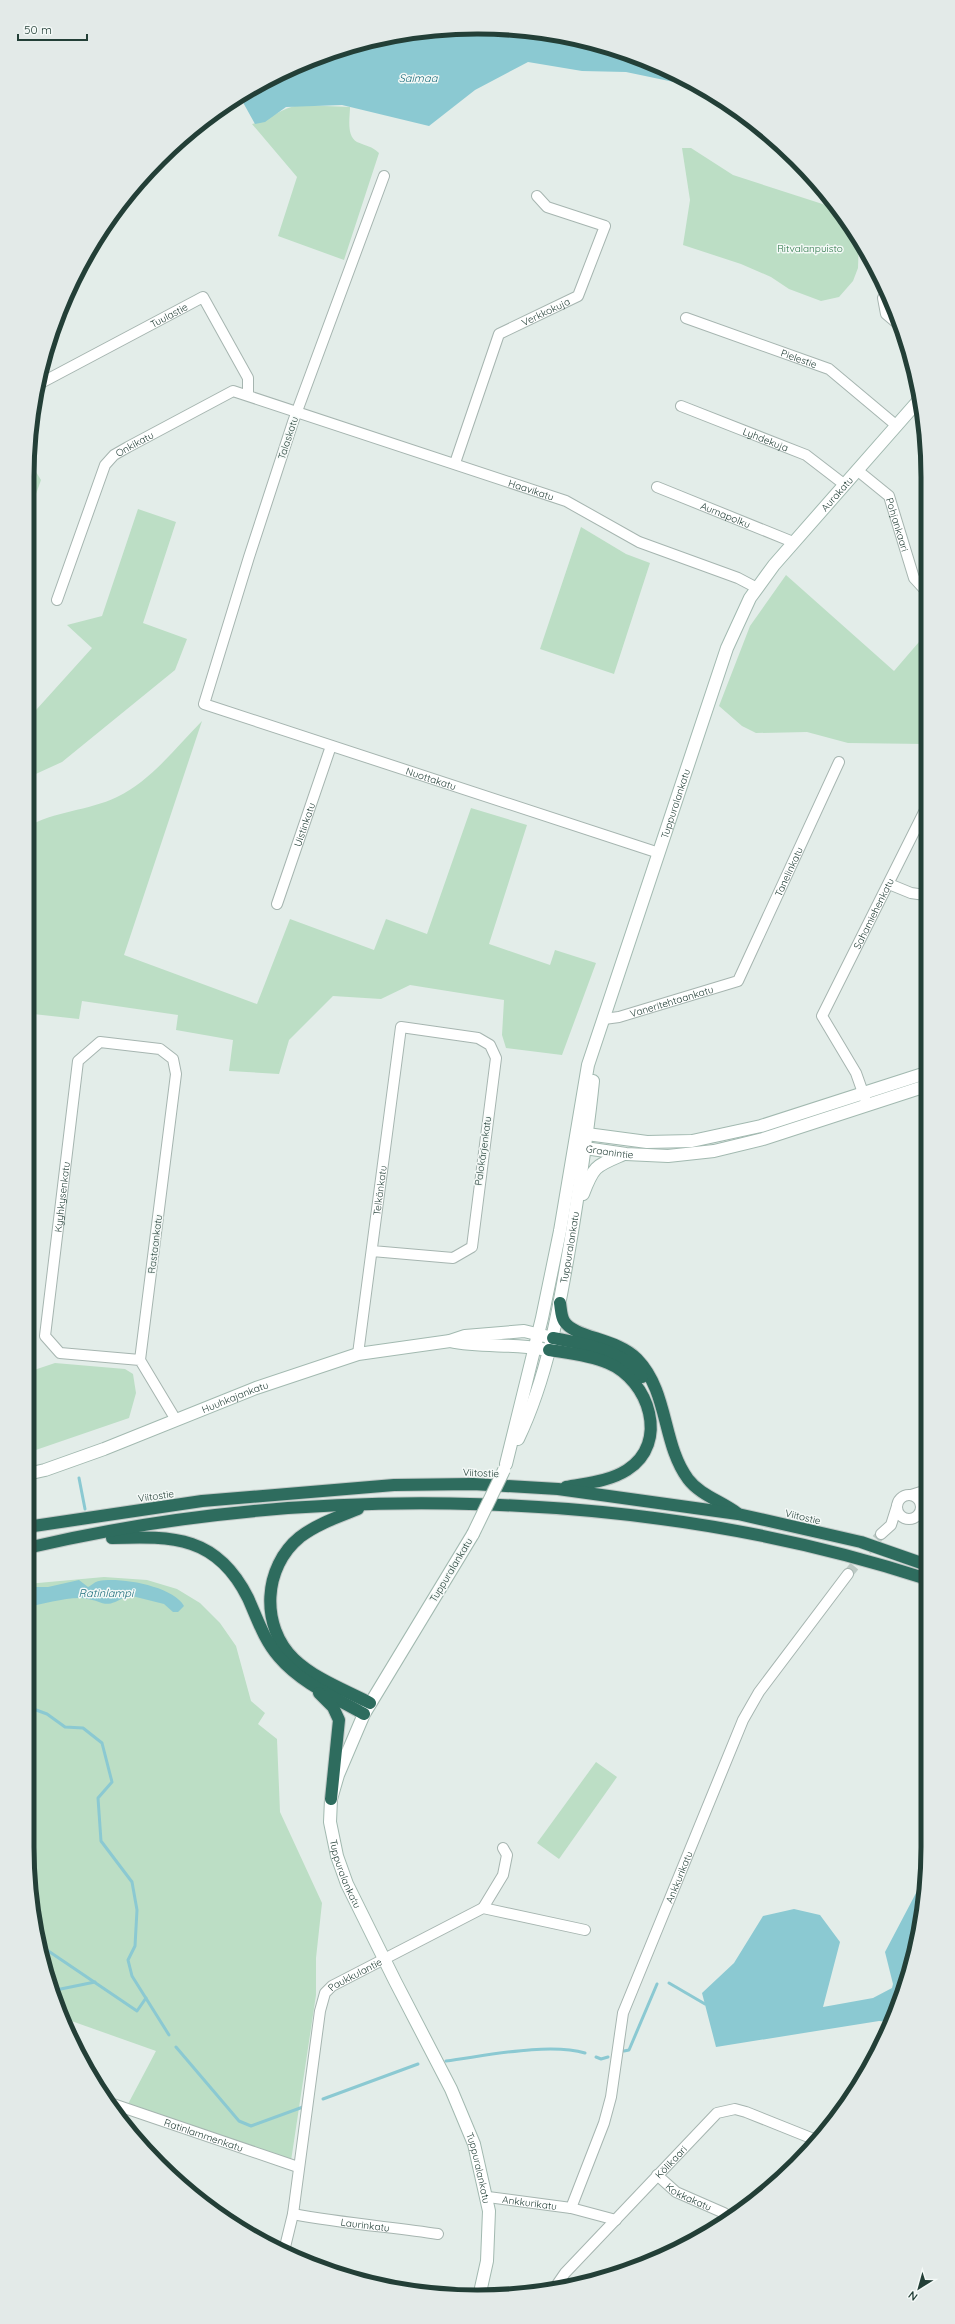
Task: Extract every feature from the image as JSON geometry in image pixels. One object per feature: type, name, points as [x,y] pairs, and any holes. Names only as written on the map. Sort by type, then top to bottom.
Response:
[{"type":"highway","points":[[560,1303],[563,1320],[569,1328],[622,1347],[638,1360],[649,1376],[660,1402],[675,1454],[688,1480],[699,1490],[738,1514]]},
{"type":"highway","points":[[551,1344],[603,1349],[625,1360],[640,1374],[660,1402]]},
{"type":"highway","points":[[551,1344],[609,1363],[624,1372],[636,1384],[646,1400],[651,1415],[651,1431],[646,1448],[638,1462],[615,1477],[558,1489]]},
{"type":"highway","name":"Viitostie","points":[[34,1526],[202,1501],[379,1486],[473,1484],[558,1489],[738,1514],[861,1542],[921,1563]]},
{"type":"highway","points":[[34,1547],[206,1516],[364,1506],[424,1504],[499,1506],[651,1518],[724,1528],[813,1548],[921,1578]]},
{"type":"highway","points":[[364,1506],[315,1528],[300,1538],[287,1551],[278,1566],[271,1584],[270,1602],[272,1623],[280,1641],[293,1658],[307,1670],[370,1703]]},
{"type":"highway","points":[[79,1538],[155,1537],[200,1547],[222,1560],[230,1570],[255,1614],[271,1648],[291,1670],[364,1714]]},
{"type":"highway","points":[[255,1614],[261,1633],[273,1656],[291,1674],[321,1695],[337,1713],[340,1728],[333,1766],[331,1799]]},
{"type":"street","name":"Talaskatu","points":[[204,704],[247,564],[297,412],[342,294],[384,176]]},
{"type":"street","name":"Verkkokuja","points":[[455,463],[499,334],[578,296],[605,226],[547,207],[537,196]]},
{"type":"street","name":"Tuulastie","points":[[45,381],[203,297],[248,378],[248,395]]},
{"type":"street","points":[[883,300],[886,314],[891,318]]},
{"type":"street","name":"Pielestie","points":[[686,318],[829,369],[896,426]]},
{"type":"street","name":"Onkikatu","points":[[57,600],[105,465],[114,455],[233,391],[297,412]]},
{"type":"street","name":"Aurakatu","points":[[757,588],[793,542],[914,405]]},
{"type":"street","name":"Lyhdekuja","points":[[680,406],[806,455],[845,485]]},
{"type":"street","name":"Haavikatu","points":[[297,412],[455,463],[566,501],[639,542],[738,578],[757,588]]},
{"type":"street","name":"Pohjankaari","points":[[857,470],[889,496],[914,578],[921,586]]},
{"type":"street","name":"Aumapolku","points":[[657,487],[793,542]]},
{"type":"street","name":"Tuppuralankatu","points":[[481,2290],[487,2261],[489,2211],[488,2197],[474,2144],[451,2089],[347,1884],[337,1856],[330,1822],[331,1799],[338,1775],[364,1714],[473,1534],[529,1416],[551,1344],[560,1303],[574,1216],[594,1065],[603,1021],[727,648],[740,617],[757,588]]},
{"type":"street","name":"Nuottakatu","points":[[204,704],[659,853]]},
{"type":"street","name":"Uistinkatu","points":[[277,904],[331,746]]},
{"type":"street","name":"Tanelinkatu","points":[[738,981],[839,762]]},
{"type":"street","name":"Sahamiehenkatu","points":[[865,1099],[856,1073],[822,1016],[921,818]]},
{"type":"street","points":[[889,884],[911,893],[921,894]]},
{"type":"street","name":"Vaneritehtaankatu","points":[[603,1021],[738,981]]},
{"type":"street","name":"Telkänkatu","points":[[358,1354],[401,1027]]},
{"type":"street","name":"Palokärjenkatu","points":[[372,1251],[452,1258],[472,1247],[496,1058],[490,1046],[478,1038],[401,1027]]},
{"type":"street","name":"Kyyhkysenkatu","points":[[140,1360],[60,1353],[45,1336],[78,1061],[100,1042],[160,1049],[173,1059]]},
{"type":"street","name":"Rastaankatu","points":[[140,1360],[176,1074],[173,1059]]},
{"type":"street","name":"Graanintie","points":[[583,1140],[626,1154],[668,1156],[714,1151],[763,1139],[921,1075]]},
{"type":"street","name":"Graanintie","points":[[583,1140],[647,1142],[692,1141],[761,1126],[865,1099],[921,1087]]},
{"type":"street","name":"Tuppuralankatu","points":[[505,1467],[536,1341],[560,1231],[583,1140]]},
{"type":"street","points":[[574,1216],[594,1170],[605,1161],[626,1154]]},
{"type":"street","name":"Huuhkajankatu","points":[[34,1472],[45,1470],[256,1388],[358,1354],[450,1341],[466,1345],[536,1341],[551,1344]]},
{"type":"street","points":[[140,1360],[176,1420]]},
{"type":"street","points":[[891,1525],[897,1506],[902,1498],[921,1492]]},
{"type":"street","points":[[911,1495],[921,1503]]},
{"type":"street","points":[[897,1506],[899,1514],[909,1519]]},
{"type":"street","points":[[881,1534],[891,1525],[916,1517],[921,1511]]},
{"type":"street","name":"Ankkurikatu","points":[[571,2208],[604,2123],[611,2097],[623,2013],[743,1720],[759,1692],[848,1574]]},
{"type":"street","points":[[503,1848],[507,1856],[503,1875],[483,1908],[585,1930]]},
{"type":"street","name":"Paukkulantie","points":[[285,2246],[293,2214],[298,2167],[320,2011],[325,1993],[332,1986],[483,1908]]},
{"type":"street","name":"Ratinlammenkatu","points":[[119,2106],[298,2167]]},
{"type":"street","name":"Kölikaari","points":[[559,2282],[565,2273],[717,2113],[734,2109],[746,2112],[812,2138]]},
{"type":"street","name":"Kokkakatu","points":[[657,2175],[676,2192],[724,2213]]},
{"type":"street","name":"Ankkurikatu","points":[[488,2197],[571,2208],[616,2220]]},
{"type":"street","name":"Laurinkatu","points":[[293,2214],[347,2224],[378,2225],[438,2234]]},
{"type":"green space","points":[[299,105],[350,107],[349,126],[351,135],[357,142],[371,147],[379,153],[344,260],[278,236],[297,177],[252,124]]},
{"type":"green space","name":"Ritvalanpuisto","points":[[682,148],[691,148],[733,175],[827,205],[859,251],[858,268],[853,281],[839,297],[821,301],[789,289],[771,277],[741,264],[683,245],[690,200]]},
{"type":"green space","points":[[34,469],[41,480],[34,500]]},
{"type":"green space","points":[[138,509],[176,522],[143,623],[187,639],[175,670],[62,762],[34,775],[34,712],[92,648],[67,625],[102,616]]},
{"type":"green space","points":[[581,527],[626,554],[650,563],[614,674],[540,649]]},
{"type":"green space","points":[[786,575],[894,671],[921,640],[921,744],[848,743],[807,732],[756,733],[742,726],[719,706],[750,626]]},
{"type":"green space","points":[[202,721],[124,955],[257,1004],[290,919],[374,950],[386,919],[427,934],[471,808],[527,825],[489,944],[550,965],[555,950],[596,963],[562,1055],[506,1048],[502,1035],[504,1000],[410,985],[381,999],[333,996],[289,1040],[279,1074],[229,1071],[233,1040],[176,1030],[178,1015],[82,1001],[79,1019],[34,1014],[34,824],[60,814],[106,802],[117,797],[141,782],[173,752]]},
{"type":"green space","points":[[55,1363],[125,1369],[133,1374],[136,1393],[129,1418],[34,1451],[34,1370]]},
{"type":"green space","name":"Ratinlampi","points":[[104,1577],[147,1580],[177,1589],[200,1603],[220,1623],[236,1646],[251,1701],[265,1713],[258,1724],[277,1739],[280,1812],[322,1903],[316,1958],[316,1995],[291,2161],[128,2104],[156,2051],[70,2020],[49,1961],[38,1904],[35,1876],[34,1583]]},
{"type":"green space","points":[[596,1762],[617,1777],[559,1859],[537,1843]]},
{"type":"water","name":"Saimaa","points":[[448,35],[507,35],[564,43],[592,49],[620,58],[647,68],[681,83],[626,72],[582,71],[528,62],[475,90],[429,126],[342,105],[286,107],[265,122],[255,124],[243,102],[281,80],[308,68],[363,49],[420,38]]},
{"type":"water","name":"Ratinlampi","points":[[79,1580],[88,1587],[98,1581],[120,1580],[145,1584],[158,1588],[178,1599],[184,1606],[178,1612],[173,1612],[164,1604],[128,1595],[109,1604],[90,1599],[76,1598],[34,1606],[34,1587],[48,1587]]},
{"type":"water","points":[[919,1888],[906,1961],[885,2022],[879,2021],[716,2047],[702,1993],[734,1963],[763,1916],[794,1909],[820,1915],[840,1942],[823,2007],[873,1998],[892,1988],[893,1984],[885,1952]]},
{"type":"waterway","points":[[79,1478],[85,1509]]},
{"type":"waterway","points":[[34,1709],[47,1714],[65,1727],[83,1728],[102,1743],[112,1782],[98,1798],[101,1841],[132,1882],[137,1910],[135,1946],[128,1960],[132,1976],[169,2035]]},
{"type":"waterway","points":[[47,1950],[137,2011],[146,1998]]},
{"type":"waterway","points":[[58,1990],[95,1982]]},
{"type":"waterway","points":[[669,1983],[705,2004]]},
{"type":"waterway","points":[[624,2051],[629,2050],[657,1984]]},
{"type":"waterway","points":[[176,2047],[239,2121],[251,2126],[303,2107]]},
{"type":"waterway","points":[[446,2061],[535,2049],[570,2050],[585,2053]]},
{"type":"waterway","points":[[596,2057],[601,2059],[608,2057]]},
{"type":"waterway","points":[[323,2099],[418,2064]]},
{"type":"tunnel","points":[[848,1574],[881,1534]]}]
